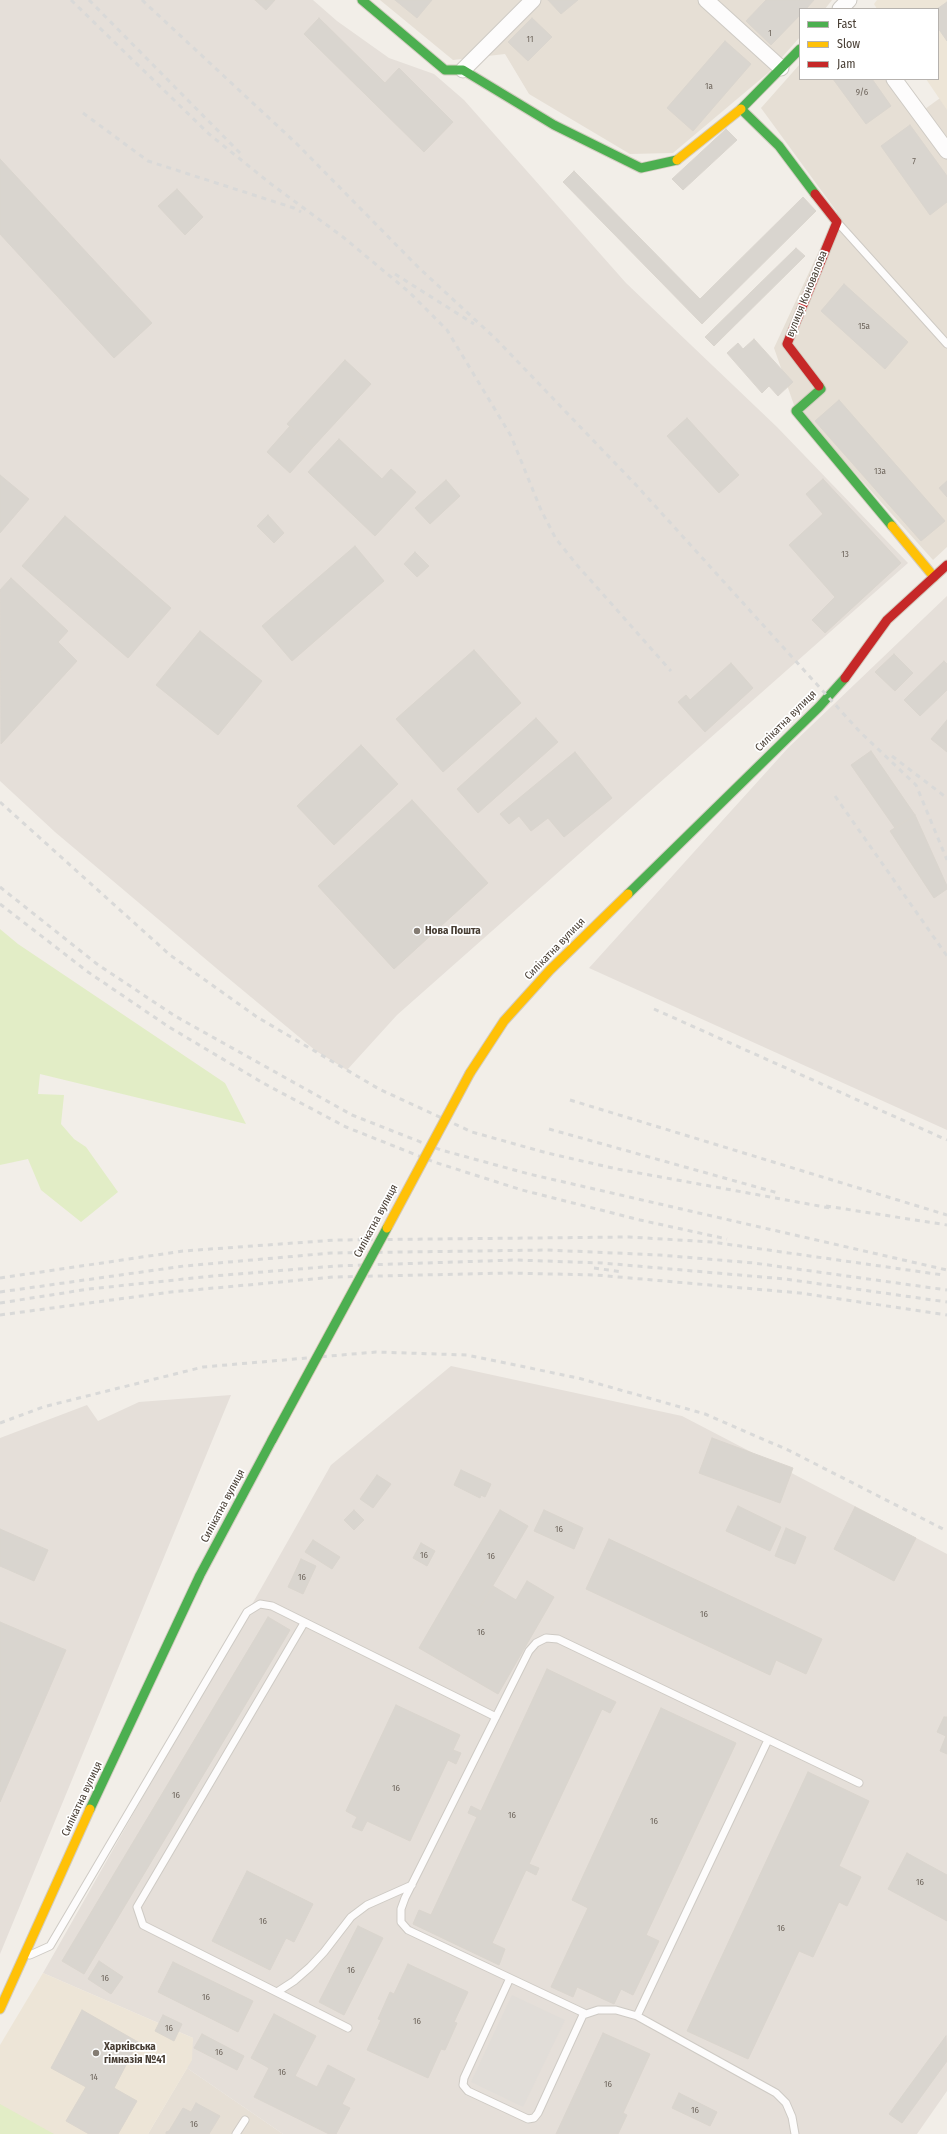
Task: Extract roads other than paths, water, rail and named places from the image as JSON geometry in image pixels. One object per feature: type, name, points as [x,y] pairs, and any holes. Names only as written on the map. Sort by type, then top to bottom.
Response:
[{"type":"main road","points":[[362,0],[445,70],[464,70],[554,125],[641,168],[675,161],[741,109],[799,50]]},
{"type":"main road","points":[[741,109],[779,146],[837,222]]},
{"type":"main road","name":"вулиця Коновалова","points":[[837,222],[787,344],[821,389],[796,411],[934,577]]},
{"type":"main road","name":"Силікатна вулиця","points":[[0,2009],[8,1984],[24,1957],[68,1857],[200,1574],[470,1073],[504,1021],[550,970],[819,706],[846,678],[887,620],[947,565]]},
{"type":"street","points":[[464,70],[533,0]]},
{"type":"street","points":[[708,1],[781,68]]},
{"type":"street","points":[[895,80],[947,151]]},
{"type":"lane","points":[[837,222],[947,344]]},
{"type":"lane","points":[[24,1957],[50,1946],[247,1612],[260,1604],[272,1606],[496,1717]]},
{"type":"lane","points":[[304,1623],[137,1907],[143,1925],[348,2028]]},
{"type":"lane","points":[[795,2134],[792,2117],[786,2103],[776,2093],[637,2016],[616,2010],[598,2010],[584,2013],[408,1930],[401,1922],[401,1910],[412,1885],[529,1651],[536,1643],[546,1638],[558,1639],[860,1783]]},
{"type":"lane","points":[[637,2016],[768,1740]]},
{"type":"lane","points":[[277,1992],[294,1981],[310,1967],[324,1952],[351,1917],[366,1905],[412,1885]]},
{"type":"lane","points":[[510,1978],[464,2078],[463,2085],[468,2091],[528,2119],[534,2118],[538,2113],[584,2013]]},
{"type":"lane","points":[[236,2134],[245,2120]]},
{"type":"railway","points":[[71,0],[209,134],[271,184],[343,237],[409,292],[447,330],[511,436],[541,510],[556,539],[577,565],[671,671]]},
{"type":"railway","points":[[89,0],[241,154]]},
{"type":"railway","points":[[142,0],[297,144],[419,268],[496,339],[637,486],[860,732],[916,785],[947,860]]},
{"type":"railway","points":[[83,113],[148,161],[294,208],[301,212]]},
{"type":"railway","points":[[395,274],[474,324]]},
{"type":"railway","points":[[892,756],[947,798]]},
{"type":"railway","points":[[835,796],[947,956]]},
{"type":"railway","points":[[0,802],[170,955],[257,1017],[379,1089],[472,1132],[547,1153],[617,1169],[830,1208]]},
{"type":"railway","points":[[0,887],[97,964],[175,1016],[352,1115],[441,1150],[529,1174],[947,1270]]},
{"type":"railway","points":[[0,904],[88,972],[169,1027],[263,1083],[346,1127],[434,1162],[522,1190],[640,1220],[727,1239]]},
{"type":"railway","points":[[654,1009],[947,1140]]},
{"type":"railway","points":[[570,1100],[947,1215]]},
{"type":"railway","points":[[549,1129],[778,1193]]},
{"type":"railway","points":[[826,1206],[947,1225]]},
{"type":"railway","points":[[0,1278],[183,1251],[336,1240],[629,1237],[712,1242],[943,1275]]},
{"type":"railway","points":[[0,1292],[184,1266],[331,1253],[547,1250],[660,1255],[754,1263],[947,1290]]},
{"type":"railway","points":[[0,1303],[89,1289],[213,1276],[336,1266],[516,1260],[602,1263],[785,1279],[947,1302]]},
{"type":"railway","points":[[594,1268],[623,1272]]},
{"type":"railway","points":[[0,1315],[171,1292],[334,1277],[509,1273],[596,1275],[800,1293],[947,1315]]},
{"type":"railway","points":[[0,1423],[43,1407],[203,1367],[376,1352],[467,1355],[578,1378],[705,1414],[788,1450],[947,1531]]},
{"type":"place","name":"Нова Пошта","points":[[417,931]]},
{"type":"place","name":"Харківська гімназія №41","points":[[96,2053]]}]
